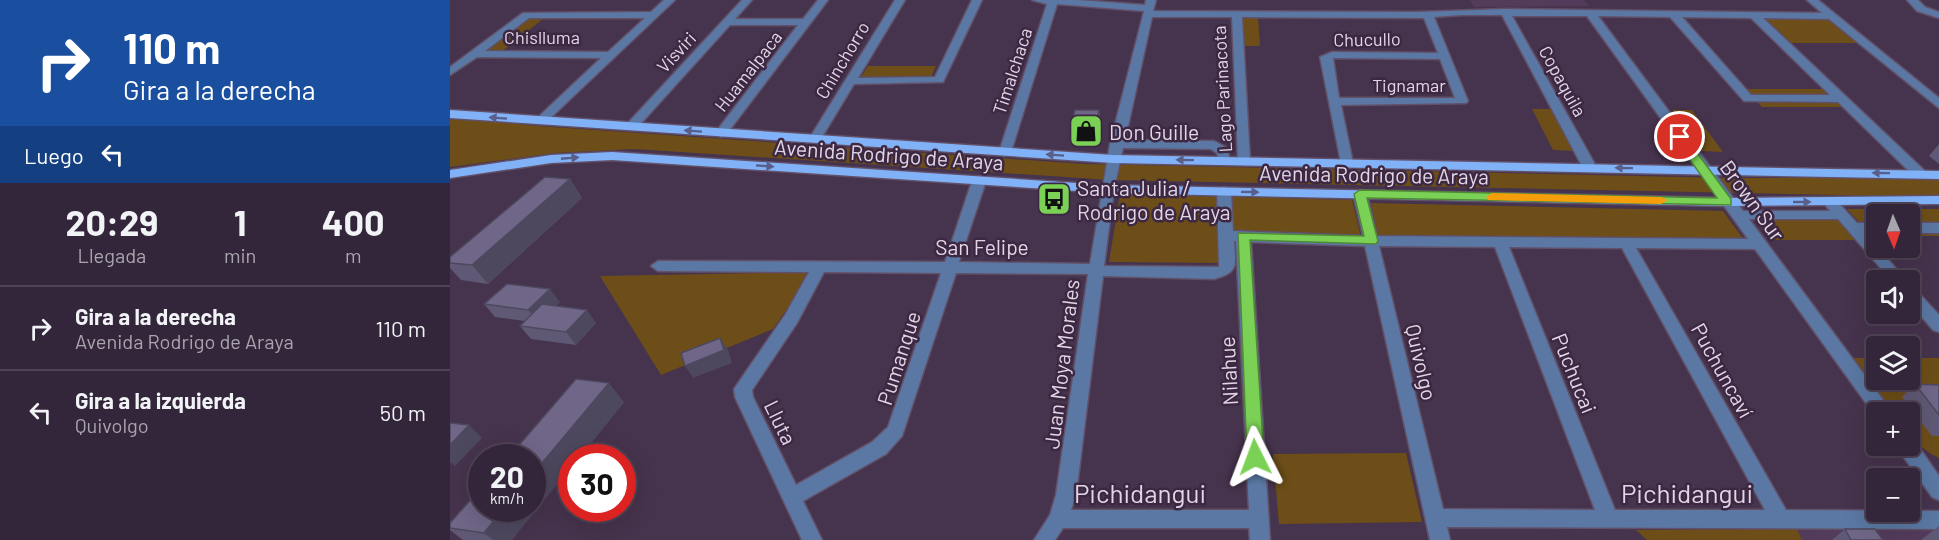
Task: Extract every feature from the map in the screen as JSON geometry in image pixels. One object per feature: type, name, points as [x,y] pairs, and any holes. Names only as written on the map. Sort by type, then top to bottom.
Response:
[{"type":"main road","name":"Avenida Rodrigo de Araya","points":[[450,114],[1113,159],[1939,175]]},
{"type":"main road","name":"Avenida Rodrigo de Araya","points":[[450,174],[552,159],[612,156],[1107,189],[1727,202],[1939,200]]},
{"type":"street","name":"Chislluma","points":[[540,121],[669,0]]},
{"type":"street","name":"Visviri","points":[[630,127],[747,0]]},
{"type":"street","name":"Huamalpaca","points":[[721,133],[823,0]]},
{"type":"street","name":"Chinchorro","points":[[815,139],[900,0]]},
{"type":"street","points":[[850,81],[939,80],[977,0]]},
{"type":"street","points":[[1037,0],[1237,14],[1505,12],[1831,16]]},
{"type":"street","points":[[1264,0],[1266,14]]},
{"type":"street","points":[[1455,0],[1461,12]]},
{"type":"street","points":[[1597,0],[1607,13]]},
{"type":"street","points":[[1812,0],[1939,104]]},
{"type":"street","points":[[1912,0],[1922,9],[1939,15]]},
{"type":"street","name":"Timalchaca","points":[[1005,152],[1053,1]]},
{"type":"street","name":"Juan Moya Morales","points":[[1044,540],[1058,519],[1067,489],[1107,189],[1149,7]]},
{"type":"street","name":"Copaquila","points":[[1505,12],[1590,168]]},
{"type":"street","name":"Brown Sur","points":[[1590,13],[1703,170],[1876,402]]},
{"type":"street","name":"Lago Parinacota","points":[[1237,14],[1244,161]]},
{"type":"street","name":"Tignamar","points":[[1334,102],[1460,102],[1463,99],[1428,14]]},
{"type":"street","points":[[1673,14],[1748,99],[1840,98]]},
{"type":"street","points":[[450,72],[527,15],[653,15]]},
{"type":"street","points":[[1754,15],[1920,174]]},
{"type":"street","points":[[727,22],[806,22]]},
{"type":"street","name":"Chislluma","points":[[473,54],[610,55]]},
{"type":"street","name":"Chucullo","points":[[1347,163],[1326,56],[1445,56]]},
{"type":"street","points":[[1116,144],[1214,145],[1223,151],[1224,161]]},
{"type":"street","name":"Pumanque","points":[[792,497],[879,448],[896,430],[979,181]]},
{"type":"street","name":"San Felipe","points":[[658,266],[951,267],[1096,270],[1122,273],[1220,273],[1228,266],[1235,236],[1224,191]]},
{"type":"street","name":"Quivolgo","points":[[1360,194],[1440,540]]},
{"type":"street","points":[[1830,202],[1890,270]]},
{"type":"street","points":[[1737,215],[1841,215]]},
{"type":"street","points":[[1852,228],[1866,228]]},
{"type":"street","points":[[1920,228],[1939,228]]},
{"type":"street","points":[[1235,236],[1371,241],[1758,244]]},
{"type":"street","name":"Nilahue","points":[[1235,236],[1260,540]]},
{"type":"street","name":"Puchucai","points":[[1500,242],[1609,519]]},
{"type":"street","name":"Puchuncaví","points":[[1626,243],[1781,520]]},
{"type":"street","name":"Lluta","points":[[812,540],[744,397],[743,389],[791,319],[820,266]]},
{"type":"street","points":[[1920,304],[1939,326]]},
{"type":"street","points":[[1915,456],[1937,484]]},
{"type":"street","name":"Pichidangui","points":[[1435,518],[1939,520]]},
{"type":"street","name":"Pichidangui","points":[[1058,519],[1259,519]]},
{"type":"shaded area","points":[[1470,0],[1584,0],[1589,6],[1474,7]]},
{"type":"shaded area","points":[[1241,16],[1258,16],[1260,46],[1242,46]]},
{"type":"shaded area","points":[[525,18],[544,18],[501,52],[481,52]]},
{"type":"shaded area","points":[[1760,18],[1828,18],[1859,43],[1787,43]]},
{"type":"shaded area","points":[[868,66],[936,66],[931,77],[861,77]]},
{"type":"shaded area","points":[[1745,89],[1826,89],[1845,107],[1762,107]]},
{"type":"shaded area","points":[[1532,109],[1552,109],[1574,151],[1553,150]]},
{"type":"shaded area","points":[[1672,110],[1692,110],[1723,152],[1702,151]]},
{"type":"shaded area","points":[[450,117],[537,126],[1084,164],[1727,178],[1939,178],[1939,197],[1111,180],[634,149],[555,153],[450,167]]},
{"type":"shaded area","points":[[1120,194],[1352,200],[1361,237],[1220,230],[1220,263],[1109,262]]},
{"type":"shaded area","points":[[1371,203],[1723,211],[1744,240],[1378,236]]},
{"type":"shaded area","points":[[1847,209],[1866,209],[1866,230]]},
{"type":"shaded area","points":[[1920,209],[1939,209],[1939,236],[1920,236]]},
{"type":"shaded area","points":[[1755,219],[1838,219],[1856,240],[1771,240]]},
{"type":"shaded area","points":[[812,272],[773,329],[661,375],[600,276]]},
{"type":"shaded area","points":[[1849,358],[1866,358],[1866,378]]},
{"type":"shaded area","points":[[1920,358],[1939,358],[1939,458],[1920,444],[1920,402],[1886,402],[1876,390],[1920,390]]},
{"type":"shaded area","points":[[1406,453],[1422,522],[1279,524],[1273,454]]},
{"type":"shaded area","points":[[1939,528],[1939,540],[1802,540],[1797,529]]},
{"type":"shaded area","points":[[1797,529],[1802,540],[1647,540],[1636,530]]},
{"type":"building","points":[[1075,110],[1099,110],[1095,128],[1070,128]]},
{"type":"building","points":[[545,177],[570,179],[472,265],[450,263],[450,257]]},
{"type":"building","points":[[507,284],[550,289],[528,310],[484,304]]},
{"type":"building","points":[[542,304],[587,310],[566,332],[520,326]]},
{"type":"building","points":[[720,338],[724,350],[685,366],[681,353]]},
{"type":"building","points":[[576,379],[609,383],[546,458],[546,444],[520,444]]},
{"type":"building","points":[[1920,384],[1939,385],[1939,415],[1920,390]]},
{"type":"building","points":[[450,423],[469,425],[450,445]]},
{"type":"building","points":[[468,503],[468,522],[493,522],[484,533],[450,528],[450,523]]},
{"type":"building","points":[[1845,529],[1875,529],[1883,540],[1851,540]]},
{"type":"slow traffic","points":[[1492,197],[1661,200]]},
{"type":"place","name":"Don Guille","points":[[1086,131]]},
{"type":"place","name":"Santa Julia / Rodrigo de Araya","points":[[1054,199]]},
{"type":"route","points":[[1255,457],[1243,236],[1371,241],[1360,194],[1727,202],[1680,137]]}]
